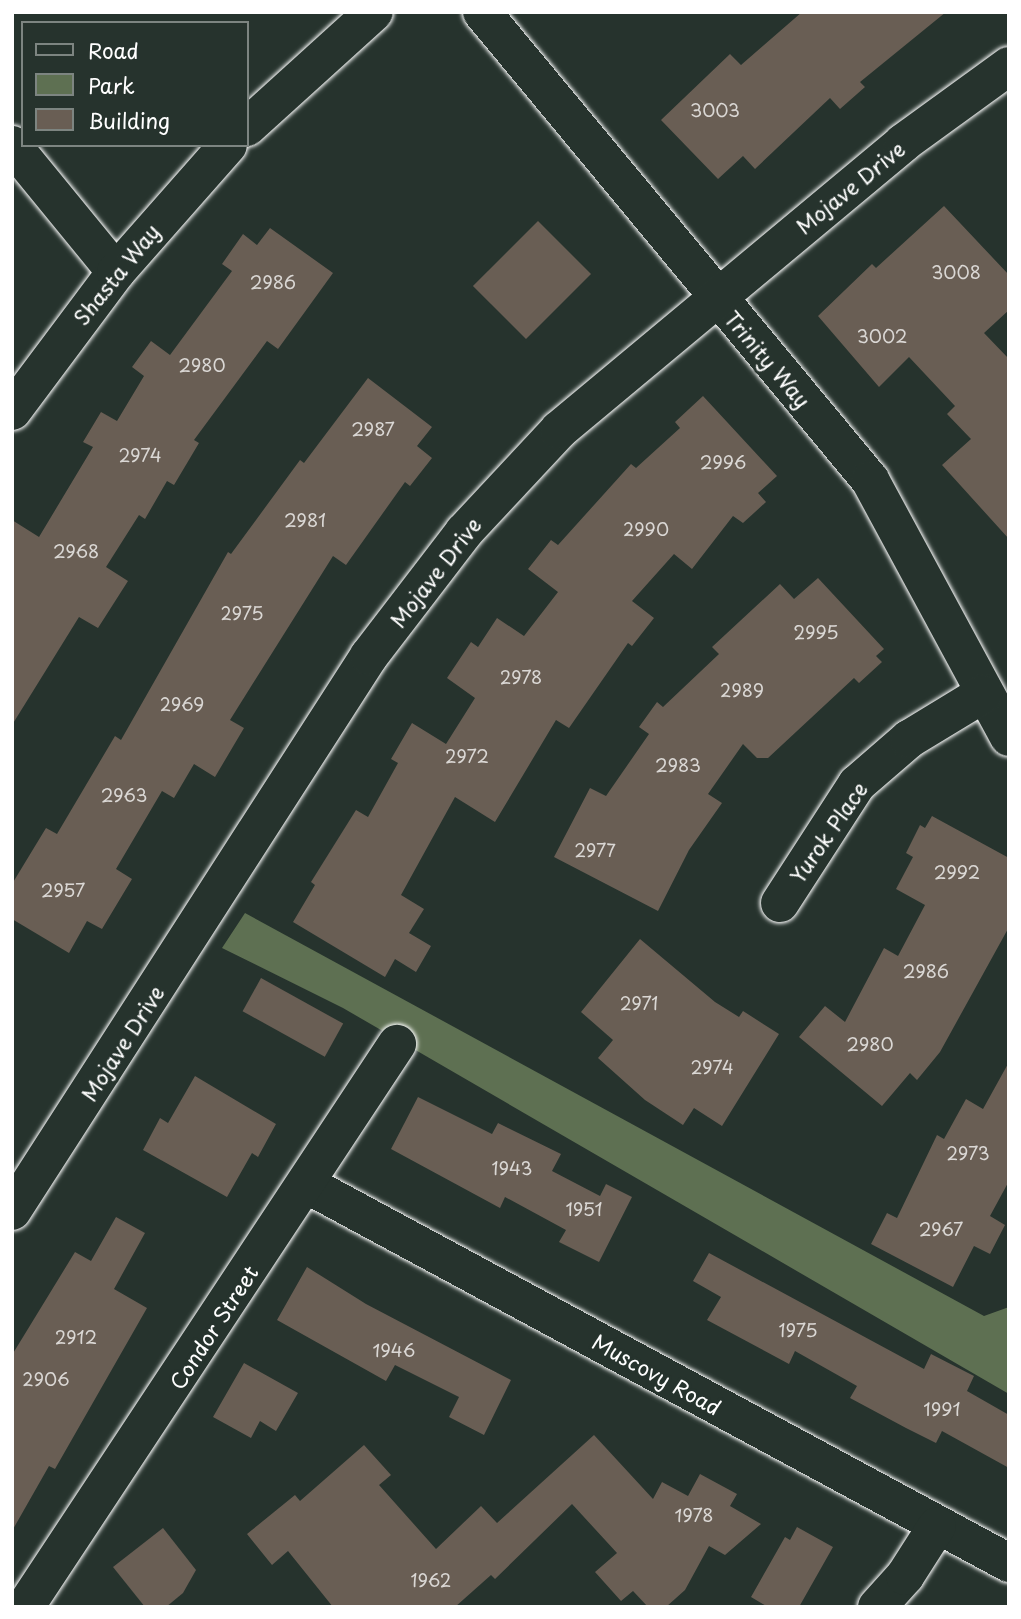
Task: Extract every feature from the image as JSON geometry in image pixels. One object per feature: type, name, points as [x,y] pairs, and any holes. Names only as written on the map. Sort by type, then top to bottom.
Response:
[{"type":"street","points":[[248,126],[374,12]]},
{"type":"street","name":"Trinity Way","points":[[482,12],[715,298],[870,480],[1009,737]]},
{"type":"street","name":"Mojave Drive","points":[[12,1211],[369,656],[464,532],[559,429],[903,143],[1009,66]]},
{"type":"street","points":[[12,145],[116,272]]},
{"type":"street","name":"Shasta Way","points":[[12,411],[116,272],[226,147]]},
{"type":"street","name":"Yurok Place","points":[[780,903],[857,784],[909,738],[984,695]]},
{"type":"street","name":"Condor Street","points":[[41,1600],[397,1044]]},
{"type":"street","name":"Muscovy Road","points":[[306,1184],[1009,1563]]},
{"type":"street","points":[[877,1607],[905,1576],[937,1526]]},
{"type":"green space","points":[[245,913],[984,1316],[1009,1307],[1009,1394],[343,1008],[222,948]]},
{"type":"building","points":[[802,12],[946,12],[860,82],[865,87],[840,109],[830,98],[755,169],[743,156],[718,179],[661,120],[730,54],[741,65]]},
{"type":"building","points":[[944,206],[1009,275],[1009,310],[984,333],[1009,359],[1009,539],[942,465],[971,439],[947,414],[955,406],[909,357],[879,387],[818,316],[872,264],[876,268]]},
{"type":"building","points":[[538,221],[591,274],[526,339],[473,286]]},
{"type":"building","points":[[270,228],[333,273],[278,349],[267,341],[194,440],[199,443],[174,485],[167,481],[145,519],[139,515],[106,567],[128,581],[98,628],[79,617],[12,725],[12,520],[39,537],[93,447],[83,442],[101,412],[117,421],[144,376],[132,367],[151,341],[170,355],[232,271],[222,264],[243,234],[257,245]]},
{"type":"building","points":[[368,378],[432,427],[417,446],[432,458],[410,486],[405,482],[346,565],[333,556],[230,720],[244,728],[215,777],[194,764],[174,798],[162,791],[116,869],[132,879],[102,929],[87,921],[69,953],[12,919],[12,884],[46,828],[57,834],[115,736],[121,740],[228,552],[231,554],[300,460],[304,463]]},
{"type":"building","points":[[703,396],[777,476],[758,493],[766,502],[743,523],[733,516],[692,569],[674,554],[632,601],[654,618],[632,646],[628,643],[569,728],[556,720],[495,822],[455,797],[401,895],[424,909],[409,933],[431,946],[416,972],[395,959],[385,977],[293,922],[315,885],[311,882],[356,810],[368,817],[398,763],[391,759],[412,723],[446,744],[475,698],[447,678],[471,642],[478,647],[497,618],[524,636],[558,592],[528,569],[551,540],[558,545],[631,464],[636,468],[680,428],[675,422]]},
{"type":"building","points":[[818,578],[884,649],[876,656],[882,662],[859,683],[854,678],[768,758],[757,758],[743,744],[708,794],[722,803],[689,850],[658,911],[554,857],[590,788],[606,796],[649,734],[639,727],[657,702],[663,707],[719,654],[712,647],[780,584],[794,599]]},
{"type":"building","points":[[932,816],[1009,858],[1009,927],[940,1052],[917,1080],[910,1073],[882,1106],[799,1037],[825,1006],[845,1022],[884,948],[898,956],[925,905],[896,889],[913,857],[906,853],[920,825],[925,828]]},
{"type":"building","points":[[640,939],[715,1002],[739,1017],[743,1011],[779,1034],[722,1126],[694,1108],[683,1125],[645,1100],[598,1058],[613,1040],[581,1012]]},
{"type":"building","points":[[261,978],[343,1024],[325,1057],[243,1011]]},
{"type":"building","points":[[1009,1062],[1009,1181],[990,1216],[1005,1225],[990,1254],[974,1246],[953,1287],[871,1244],[887,1213],[897,1218],[937,1135],[944,1139],[966,1099],[983,1109]]},
{"type":"building","points":[[195,1076],[276,1124],[258,1157],[252,1153],[227,1197],[143,1150],[160,1118],[168,1123]]},
{"type":"building","points":[[418,1097],[492,1134],[498,1123],[561,1154],[552,1171],[600,1196],[606,1184],[632,1197],[599,1262],[559,1242],[566,1230],[505,1197],[500,1208],[391,1149]]},
{"type":"building","points":[[116,1217],[145,1233],[114,1289],[147,1308],[55,1469],[49,1466],[12,1531],[12,1355],[75,1252],[91,1261]]},
{"type":"building","points":[[709,1253],[924,1369],[931,1354],[974,1376],[967,1391],[1009,1415],[1009,1468],[942,1431],[936,1443],[850,1398],[857,1386],[795,1351],[789,1364],[707,1320],[721,1297],[693,1281]]},
{"type":"building","points":[[307,1267],[366,1304],[511,1380],[484,1435],[449,1417],[459,1397],[395,1365],[386,1381],[277,1320]]},
{"type":"building","points":[[244,1363],[298,1393],[276,1431],[260,1421],[251,1438],[213,1417]]},
{"type":"building","points":[[594,1435],[653,1499],[662,1482],[688,1496],[700,1474],[737,1494],[730,1506],[761,1524],[725,1555],[709,1546],[685,1590],[666,1607],[648,1607],[633,1591],[621,1601],[595,1572],[617,1553],[572,1504],[495,1579],[491,1575],[455,1607],[333,1607],[288,1551],[272,1565],[247,1534],[295,1495],[300,1501],[364,1445],[391,1475],[379,1485],[436,1549],[481,1506],[497,1523]]},
{"type":"building","points":[[797,1527],[833,1547],[799,1607],[768,1607],[751,1597],[785,1537],[790,1540]]},
{"type":"building","points":[[163,1528],[196,1570],[183,1593],[166,1607],[145,1607],[113,1567]]}]
